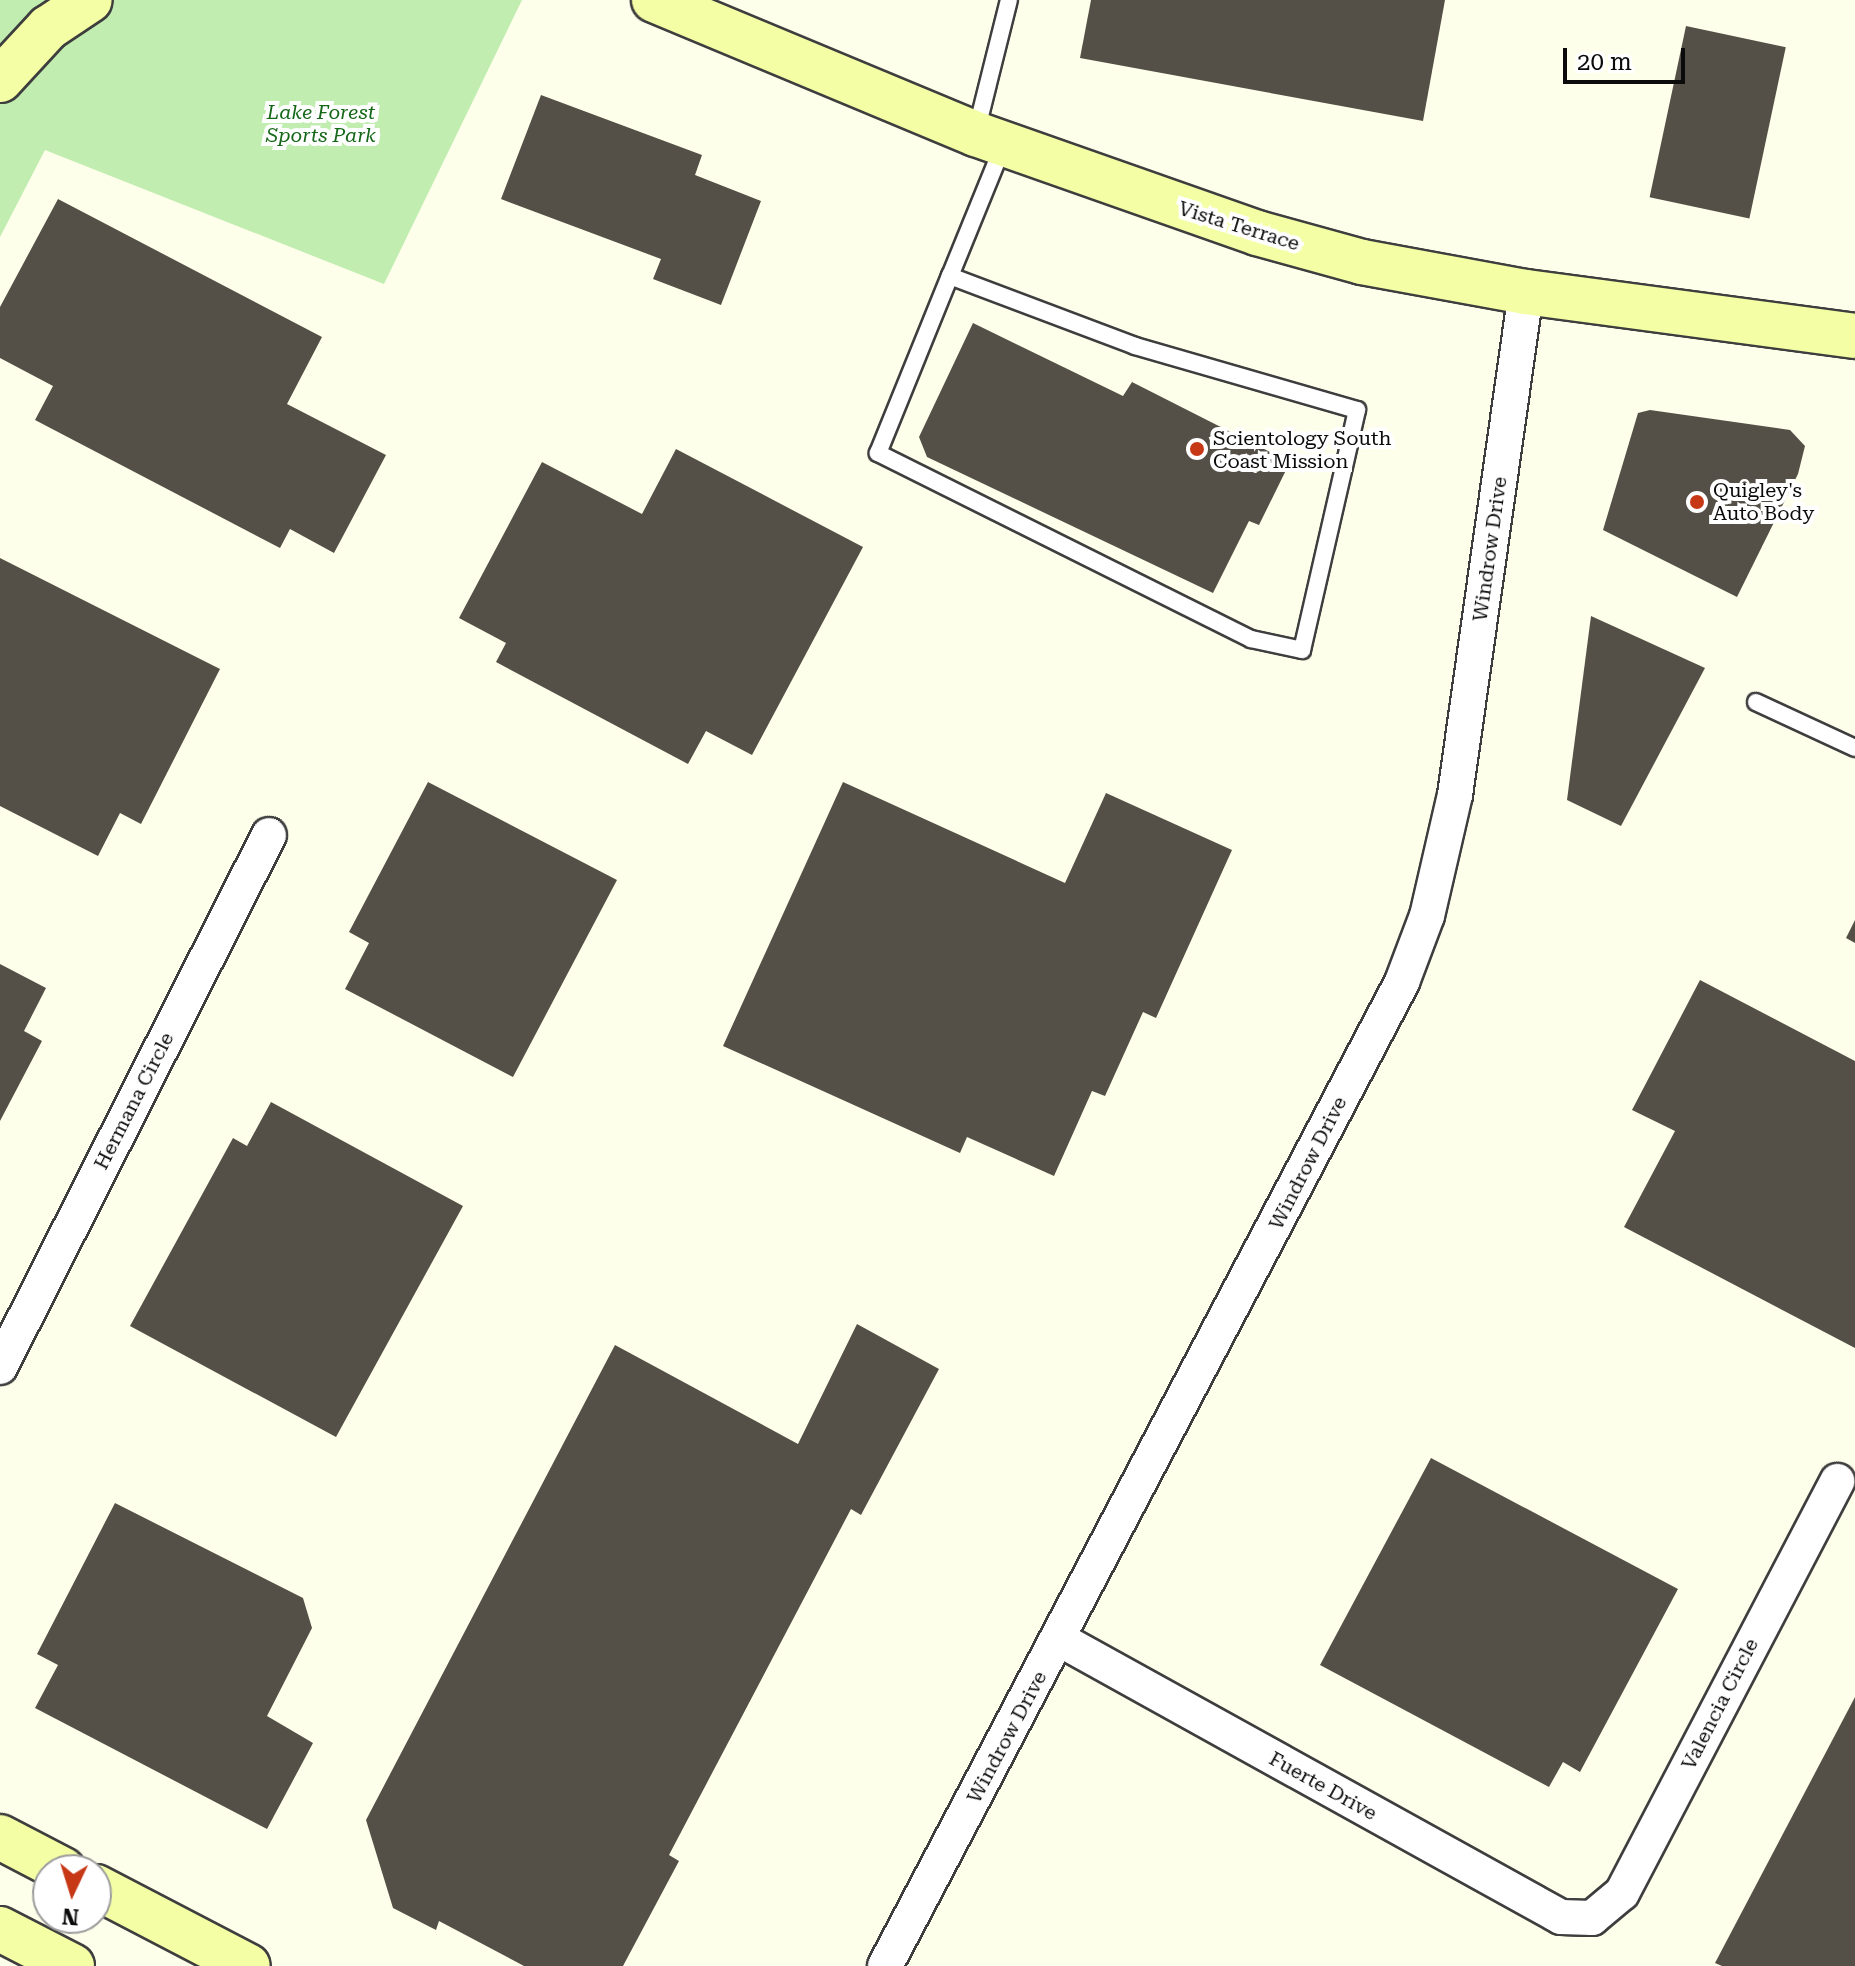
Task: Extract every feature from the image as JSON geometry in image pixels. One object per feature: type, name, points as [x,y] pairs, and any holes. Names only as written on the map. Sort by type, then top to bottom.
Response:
[{"type":"street","points":[[0,80],[48,28],[90,0]]},
{"type":"street","name":"Vista Terrace","points":[[654,0],[990,139],[1257,233],[1362,262],[1526,292],[1855,336]]},
{"type":"street","name":"Windrow Drive","points":[[885,1966],[1402,982],[1427,916],[1455,795],[1526,292]]},
{"type":"street","name":"Hermana Circle","points":[[0,1367],[269,835]]},
{"type":"street","name":"Valencia Circle","points":[[1592,1918],[1622,1893],[1635,1870],[1837,1481]]},
{"type":"street","name":"Fuerte Drive","points":[[1059,1639],[1561,1917],[1592,1918]]},
{"type":"street","points":[[0,1837],[32,1854]]},
{"type":"street","points":[[112,1895],[248,1966]]},
{"type":"street","points":[[0,1929],[72,1966]]},
{"type":"lane","points":[[950,276],[1135,346],[1357,410],[1302,650],[1251,639],[878,453],[950,276],[990,139],[1009,0]]},
{"type":"lane","points":[[1756,702],[1855,748]]},
{"type":"green space","name":"Lake Forest Sports Park","points":[[0,0],[522,0],[384,284],[45,150],[0,237]]},
{"type":"building","points":[[1091,0],[1445,0],[1423,121],[1080,58]]},
{"type":"building","points":[[1686,26],[1786,47],[1749,218],[1650,197]]},
{"type":"building","points":[[541,95],[702,155],[695,175],[761,201],[721,305],[653,279],[661,259],[501,199]]},
{"type":"building","points":[[58,199],[322,337],[287,404],[386,455],[334,553],[290,529],[280,548],[35,420],[53,386],[0,358],[0,307]]},
{"type":"building","points":[[973,323],[1123,396],[1132,382],[1290,462],[1259,525],[1249,521],[1213,593],[927,457],[919,437]]},
{"type":"building","name":"Quigley's Auto Body","points":[[1650,410],[1790,430],[1805,446],[1798,474],[1737,597],[1603,530],[1638,413]]},
{"type":"building","points":[[676,449],[863,547],[752,755],[706,731],[688,764],[496,662],[506,643],[459,618],[542,462],[642,514]]},
{"type":"building","points":[[0,558],[220,669],[141,824],[120,813],[98,856],[0,806]]},
{"type":"building","points":[[1591,616],[1705,668],[1621,826],[1567,800]]},
{"type":"building","points":[[428,782],[617,880],[513,1077],[345,989],[369,943],[349,932]]},
{"type":"building","points":[[843,782],[1065,883],[1106,793],[1232,850],[1156,1018],[1143,1012],[1105,1096],[1092,1091],[1054,1176],[967,1137],[960,1153],[723,1046]]},
{"type":"building","points":[[1855,920],[1855,943],[1846,938]]},
{"type":"building","points":[[0,964],[46,988],[24,1031],[42,1041],[0,1121]]},
{"type":"building","points":[[1700,980],[1855,1061],[1855,1348],[1624,1227],[1675,1131],[1632,1110]]},
{"type":"building","points":[[271,1102],[463,1206],[336,1437],[130,1326],[233,1138],[247,1146]]},
{"type":"building","points":[[857,1324],[939,1369],[861,1515],[851,1509],[669,1855],[679,1861],[623,1966],[524,1966],[439,1921],[436,1930],[393,1908],[366,1820],[615,1345],[798,1444]]},
{"type":"building","points":[[1431,1458],[1678,1589],[1580,1772],[1563,1762],[1549,1787],[1320,1665]]},
{"type":"building","points":[[115,1503],[303,1598],[312,1628],[267,1716],[313,1743],[267,1829],[35,1708],[58,1665],[37,1654]]},
{"type":"building","points":[[1855,1697],[1855,1966],[1722,1966],[1715,1963]]},
{"type":"place","name":"Scientology South Coast Mission","points":[[1197,449]]},
{"type":"place","name":"Quigley's Auto Body","points":[[1697,502]]}]
